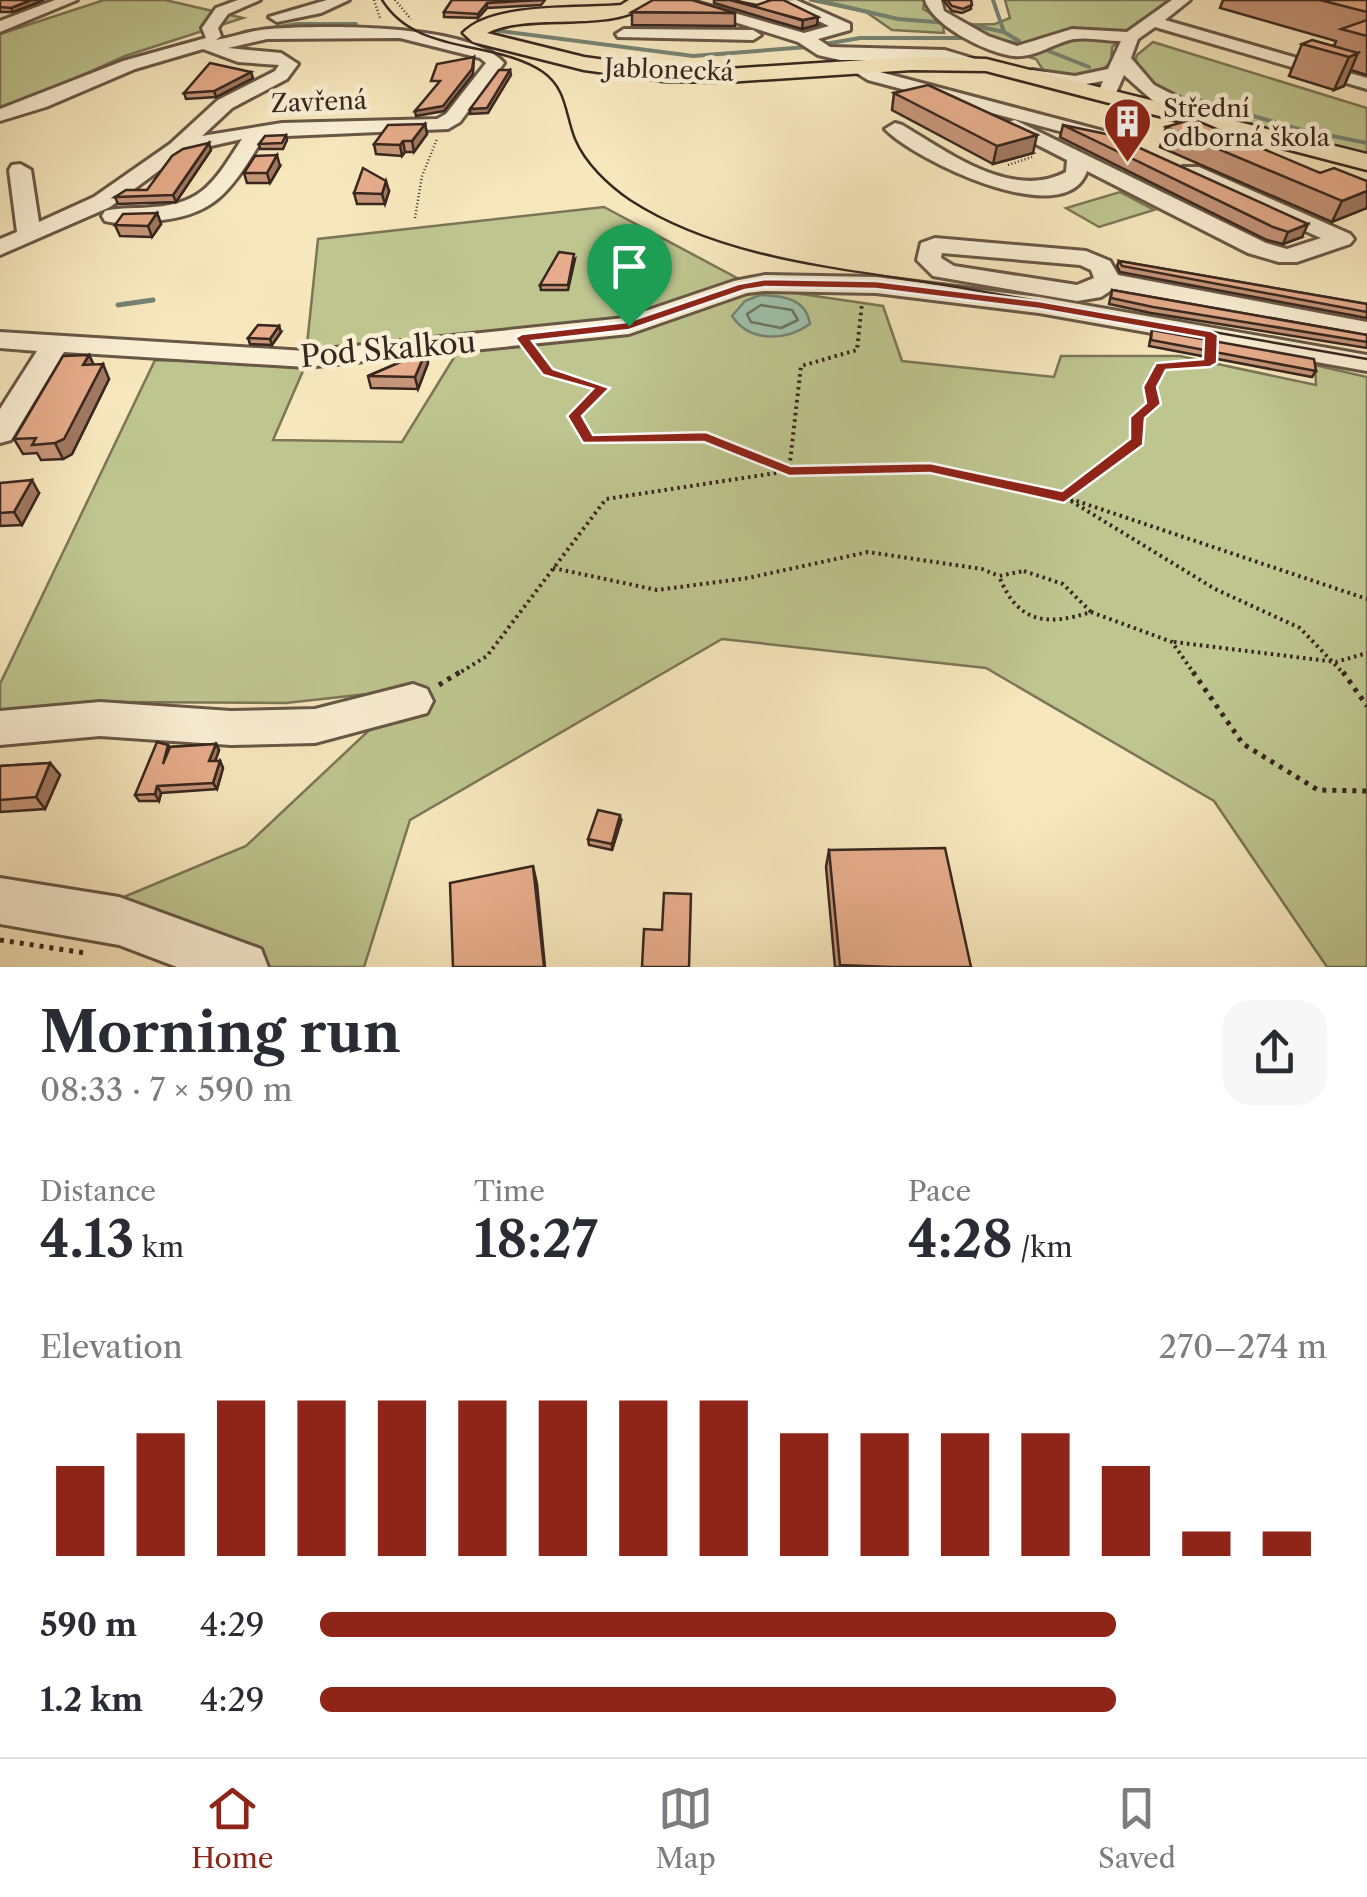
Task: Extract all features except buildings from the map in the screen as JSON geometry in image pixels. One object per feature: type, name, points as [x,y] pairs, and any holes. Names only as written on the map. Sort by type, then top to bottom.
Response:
[{"type":"main road","name":"Jablonecká","points":[[643,0],[626,10],[506,21],[474,32],[480,38],[636,74],[694,77],[943,62],[986,65],[1032,75],[1114,75],[1208,120],[1367,162]]},
{"type":"street","points":[[0,25],[14,0]]},
{"type":"street","points":[[0,25],[70,0]]},
{"type":"street","points":[[211,42],[210,28],[222,10],[252,0]]},
{"type":"street","points":[[211,42],[245,22],[316,10],[341,0]]},
{"type":"street","name":"Jablonecká","points":[[672,0],[798,36],[840,55],[946,55],[986,65]]},
{"type":"street","points":[[785,0],[844,27]]},
{"type":"street","points":[[933,0],[937,14],[1008,50],[1030,50],[1072,34],[1131,37]]},
{"type":"street","points":[[1114,75],[1131,37],[1182,0]]},
{"type":"street","points":[[624,34],[798,36],[864,21],[819,3]]},
{"type":"street","points":[[1152,21],[1367,84]]},
{"type":"street","points":[[0,115],[54,98],[137,63],[211,42],[267,34],[400,33],[493,57],[492,68],[442,125]]},
{"type":"street","name":"Zavřená","points":[[0,248],[102,202],[177,148],[224,104],[281,75],[289,64],[281,58],[238,57],[211,42]]},
{"type":"street","points":[[856,67],[874,76],[954,95],[1116,139],[1342,239],[1288,257],[1257,248],[954,95]]},
{"type":"street","points":[[1114,75],[1138,82],[1208,120]]},
{"type":"street","points":[[1114,75],[1129,89],[1138,82]]},
{"type":"street","name":"Zavřená","points":[[177,148],[257,132],[442,125]]},
{"type":"street","points":[[895,130],[975,174],[1005,185],[1057,185],[1076,175],[1069,154]]},
{"type":"street","name":"Zavřená","points":[[74,217],[180,213],[210,202],[257,132]]},
{"type":"street","points":[[20,170],[29,234]]},
{"type":"street","points":[[936,245],[956,245],[1086,258],[1101,266],[1108,280],[1092,292],[1062,292],[942,271],[928,253],[936,245]]},
{"type":"street","points":[[1108,280],[1184,298],[1367,330]]},
{"type":"street","name":"Pod Skalkou","points":[[0,340],[306,359],[629,326],[743,286],[876,285],[1039,305],[1367,364]]},
{"type":"street","points":[[0,432],[56,342]]},
{"type":"street","points":[[0,728],[100,720],[231,728],[315,726],[413,701]]},
{"type":"street","points":[[0,900],[118,921],[243,967]]},
{"type":"path","points":[[395,0],[417,24]]},
{"type":"path","points":[[415,218],[422,176],[442,125]]},
{"type":"path","points":[[975,174],[1069,154]]},
{"type":"path","points":[[789,471],[801,366],[857,350],[862,302],[876,285]]},
{"type":"path","points":[[1064,497],[1138,441],[1138,417],[1154,404],[1150,387],[1162,366],[1210,363],[1211,335]]},
{"type":"path","points":[[522,338],[548,372],[603,388],[574,416],[588,440],[706,437],[789,471]]},
{"type":"path","points":[[413,701],[487,656],[606,499],[789,471],[930,468],[1064,497],[1367,599]]},
{"type":"path","points":[[1064,497],[1216,590],[1300,628],[1336,662],[1367,706]]},
{"type":"path","points":[[553,568],[657,590],[748,578],[868,552],[982,569],[999,576],[1005,593],[1026,613],[1051,622],[1091,612],[1172,642],[1336,662],[1367,652]]},
{"type":"path","points":[[999,576],[1008,571],[1030,570],[1073,590],[1084,598],[1091,612]]},
{"type":"path","points":[[1172,642],[1243,744],[1318,790],[1367,791]]},
{"type":"shaded area","points":[[104,0],[165,0],[243,18],[125,56],[0,112],[0,34]]},
{"type":"shaded area","points":[[809,0],[925,0],[923,9],[942,19],[944,33],[892,30],[866,12]]},
{"type":"shaded area","points":[[1005,0],[1168,0],[1112,47],[1111,63],[1091,77],[1044,71],[1036,59],[984,45],[960,25],[995,24],[1010,18]]},
{"type":"shaded area","points":[[1153,42],[1367,108],[1367,156],[1243,126],[1183,103],[1133,67],[1137,55]]},
{"type":"shaded area","points":[[1120,192],[1154,210],[1099,227],[1066,208]]},
{"type":"shaded area","points":[[604,207],[754,287],[883,306],[902,361],[1054,377],[1061,356],[1180,356],[1316,385],[1315,365],[1367,377],[1367,967],[1327,967],[1214,801],[986,668],[722,639],[410,820],[364,967],[270,967],[262,960],[107,904],[246,846],[413,689],[286,703],[102,702],[0,710],[0,684],[155,360],[305,364],[318,239]],"holes":[[[458,351],[402,442],[273,440],[306,364]]]},
{"type":"water","points":[[760,295],[798,304],[810,324],[780,336],[748,331],[732,316],[745,301]]},
{"type":"waterway","points":[[817,0],[898,19],[948,23]]},
{"type":"waterway","points":[[993,0],[1004,32]]},
{"type":"waterway","points":[[963,23],[1004,32]]},
{"type":"waterway","points":[[244,32],[298,24],[356,24]]},
{"type":"waterway","points":[[492,30],[693,56],[807,47]]},
{"type":"waterway","points":[[1004,32],[1019,41]]},
{"type":"waterway","points":[[819,45],[860,38],[971,38]]},
{"type":"waterway","points":[[991,39],[1033,46]]},
{"type":"waterway","points":[[1046,50],[1089,67]]},
{"type":"waterway","points":[[1195,99],[1298,129],[1367,143]]},
{"type":"waterway","points":[[118,305],[153,300]]},
{"type":"tram line","points":[[382,0],[397,18],[435,39],[502,55],[543,72],[557,86],[575,139],[598,173],[630,200],[706,237],[831,268],[1367,359]]},
{"type":"place","name":"Střední odborná škola","points":[[1128,164]]},
{"type":"route","points":[[876,285],[1039,305],[1211,335],[1210,363],[1162,366],[1150,387],[1154,404],[1138,417],[1138,441],[1064,497],[930,468],[789,471],[706,437],[588,440],[574,416],[603,388],[548,372],[522,338],[629,326],[743,286],[876,285]]}]
